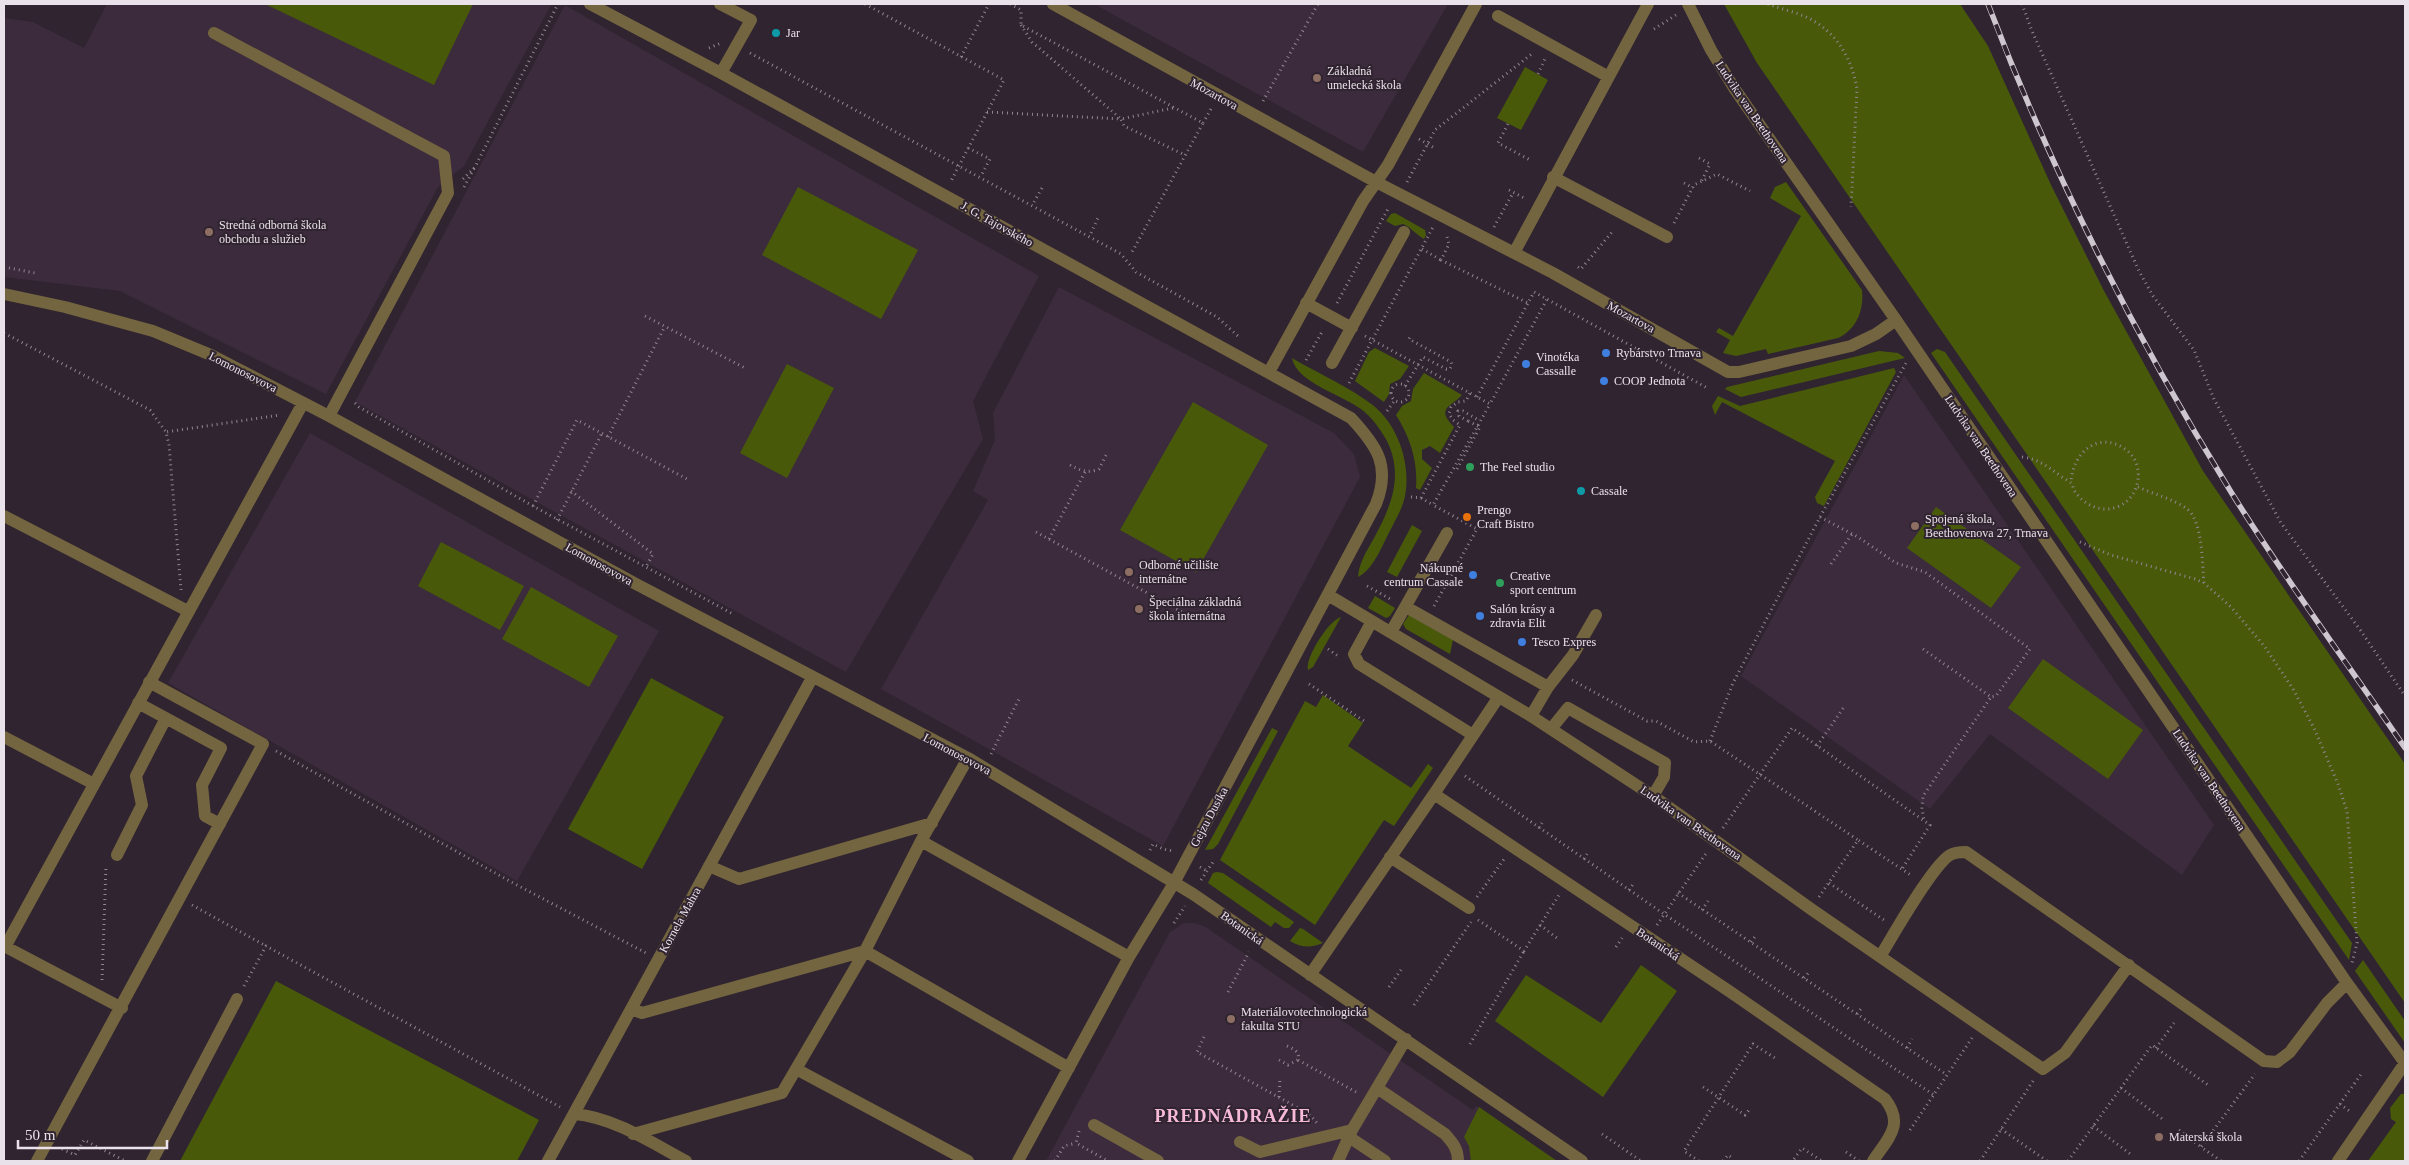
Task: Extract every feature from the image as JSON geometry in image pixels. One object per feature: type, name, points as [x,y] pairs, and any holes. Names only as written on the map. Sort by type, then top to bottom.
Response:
[{"type":"street","name":"J. G. Tajovského","points":[[590,4],[721,73],[1351,418],[1370,438],[1382,467]]},
{"type":"street","points":[[720,4],[751,20],[721,73]]},
{"type":"street","name":"Mozartova","points":[[1053,4],[1376,182],[1514,252],[1728,372],[1739,372],[1851,346],[1876,334],[1896,320]]},
{"type":"street","points":[[1269,372],[1363,200],[1388,165],[1476,4]]},
{"type":"street","points":[[1514,252],[1607,76],[1648,4]]},
{"type":"street","name":"Ludvika van Beethovena","points":[[1685,6],[1734,88],[1896,320],[2347,983],[2405,1063],[2338,1161]]},
{"type":"street","points":[[1498,16],[1607,76]]},
{"type":"street","points":[[214,33],[444,156],[455,193],[329,416]]},
{"type":"street","points":[[1553,176],[1667,237]]},
{"type":"street","points":[[1332,363],[1355,330],[1404,232]]},
{"type":"street","name":"Lomonosovova","points":[[4,294],[64,307],[153,331],[211,355],[300,408],[329,416],[812,678],[968,758],[1143,862],[1174,883]]},
{"type":"street","points":[[1306,303],[1355,330]]},
{"type":"street","points":[[122,1008],[4,947],[138,703],[185,609],[300,408]]},
{"type":"street","name":"Gejzu Dusíka","points":[[1018,1161],[1129,957],[1174,883],[1376,504],[1382,488],[1382,467]]},
{"type":"street","points":[[4,516],[185,609]]},
{"type":"street","points":[[1391,632],[1447,533]]},
{"type":"street","name":"Ludvika van Beethovena","points":[[1328,595],[1531,716],[1653,796],[1811,909],[1881,955],[2043,1069]]},
{"type":"street","points":[[1406,608],[1552,682]]},
{"type":"street","points":[[1531,716],[1552,682],[1573,655],[1596,615]]},
{"type":"street","points":[[1372,621],[1354,654],[1359,664],[1473,735]]},
{"type":"street","name":"Kornela Mahra","points":[[548,1161],[812,678]]},
{"type":"street","points":[[37,1161],[122,1008],[263,744],[149,682]]},
{"type":"street","points":[[1310,975],[1498,698]]},
{"type":"street","points":[[138,703],[222,748],[202,785],[205,816],[220,824]]},
{"type":"street","points":[[1551,729],[1568,708],[1665,762],[1664,777],[1653,796]]},
{"type":"street","points":[[117,855],[142,805],[136,776],[166,718]]},
{"type":"street","points":[[4,737],[94,784]]},
{"type":"street","points":[[633,1134],[782,1093],[865,951],[922,841],[968,758]]},
{"type":"street","name":"Botanická","points":[[1434,794],[1884,1099],[1893,1110],[1895,1120],[1893,1131],[1873,1161]]},
{"type":"street","points":[[710,866],[739,879],[932,823]]},
{"type":"street","points":[[922,841],[1129,957]]},
{"type":"street","points":[[1881,955],[1925,884],[1952,854],[1966,852],[1972,854],[2264,1061],[2277,1062],[2285,1057],[2327,1003],[2347,983]]},
{"type":"street","points":[[1390,857],[1469,908]]},
{"type":"street","name":"Botanická","points":[[1174,883],[1406,1039],[1582,1161]]},
{"type":"street","points":[[631,1009],[642,1013],[865,951],[1069,1068]]},
{"type":"street","points":[[2043,1069],[2065,1052],[2129,965]]},
{"type":"street","points":[[152,1161],[237,999]]},
{"type":"street","points":[[1338,1161],[1351,1134],[1406,1039]]},
{"type":"street","points":[[796,1069],[968,1161]]},
{"type":"street","points":[[1377,1088],[1446,1134],[1454,1144],[1458,1153],[1458,1161]]},
{"type":"street","points":[[574,1114],[589,1116],[633,1134],[686,1161]]},
{"type":"street","points":[[1094,1126],[1158,1161]]},
{"type":"street","points":[[1240,1142],[1260,1152],[1321,1138],[1351,1134],[1385,1161]]},
{"type":"path","points":[[455,193],[474,167],[558,4]]},
{"type":"path","points":[[865,4],[1004,80],[943,194]]},
{"type":"path","points":[[961,56],[989,4]]},
{"type":"path","points":[[1012,4],[1021,10],[1021,25],[1032,42],[1121,119],[1124,126],[1185,156]]},
{"type":"path","points":[[1254,97],[1262,102],[1318,4]]},
{"type":"path","points":[[1768,4],[1808,18],[1836,39],[1849,59],[1857,89],[1850,207]]},
{"type":"path","points":[[2022,4],[2032,31],[2143,279],[2153,296],[2194,350],[2214,399],[2281,523],[2361,631],[2405,696]]},
{"type":"path","points":[[1647,34],[1685,6]]},
{"type":"path","points":[[1021,25],[1203,123],[1131,254]]},
{"type":"path","points":[[691,57],[718,43],[730,42],[1121,254],[1136,272],[1217,316],[1242,339]]},
{"type":"path","points":[[1414,188],[1406,184],[1436,130],[1547,42]]},
{"type":"path","points":[[987,112],[1121,119],[1175,108]]},
{"type":"path","points":[[1508,124],[1498,143],[1532,162]]},
{"type":"path","points":[[1414,136],[1436,148]]},
{"type":"path","points":[[968,148],[990,159],[982,174]]},
{"type":"path","points":[[1699,158],[1710,164],[1700,182]]},
{"type":"path","points":[[455,193],[474,167]]},
{"type":"path","points":[[1667,237],[1693,188],[1700,182],[1717,174],[1750,192]]},
{"type":"path","points":[[1684,183],[1693,188]]},
{"type":"path","points":[[1034,202],[1042,188]]},
{"type":"path","points":[[1491,231],[1513,193]]},
{"type":"path","points":[[1306,360],[1389,206],[1397,210]]},
{"type":"path","points":[[1349,383],[1440,215]]},
{"type":"path","points":[[1091,233],[1098,218]]},
{"type":"path","points":[[1426,225],[1449,240],[1441,260]]},
{"type":"path","points":[[1581,269],[1612,232]]},
{"type":"path","points":[[1422,249],[1528,303]]},
{"type":"path","points":[[4,267],[35,273]]},
{"type":"path","points":[[1477,397],[1534,292],[1709,389]]},
{"type":"path","points":[[1433,505],[1547,299]]},
{"type":"path","points":[[645,316],[745,368]]},
{"type":"path","points":[[608,437],[665,326]]},
{"type":"path","points":[[1355,330],[1490,404]]},
{"type":"path","points":[[4,333],[150,410],[166,432],[169,445],[185,609]]},
{"type":"path","points":[[1411,335],[1409,339],[1451,362],[1450,369],[1446,369],[1423,357]]},
{"type":"path","points":[[1405,386],[1418,364],[1430,349]]},
{"type":"path","points":[[1710,741],[1732,683],[1820,517],[1907,362]]},
{"type":"path","points":[[1400,384],[1405,386],[1408,391],[1406,399],[1401,401],[1395,400],[1391,393],[1393,388],[1400,384]]},
{"type":"path","points":[[1421,498],[1460,425],[1449,414],[1451,407],[1458,402],[1466,401],[1470,393]]},
{"type":"path","points":[[353,396],[359,407],[557,520],[738,617]]},
{"type":"path","points":[[1387,411],[1395,400]]},
{"type":"path","points":[[166,432],[300,408]]},
{"type":"path","points":[[1458,469],[1480,427],[1459,416],[1458,411],[1463,411],[1480,421]]},
{"type":"path","points":[[533,506],[578,420],[687,479]]},
{"type":"path","points":[[557,520],[602,433]]},
{"type":"path","points":[[2022,457],[2045,464],[2071,483],[2082,499],[2090,505],[2106,510],[2124,504],[2138,487],[2136,463],[2125,449],[2101,443],[2087,448],[2075,461],[2071,483]]},
{"type":"path","points":[[1070,465],[1086,472],[1098,470],[1106,455]]},
{"type":"path","points":[[1049,539],[1086,472]]},
{"type":"path","points":[[2138,487],[2182,506],[2192,515],[2197,524],[2204,583]]},
{"type":"path","points":[[571,491],[653,554],[646,567]]},
{"type":"path","points":[[1411,497],[1421,498],[1477,528],[1426,619]]},
{"type":"path","points":[[1820,517],[1852,534],[1896,563],[1925,572],[2030,649],[1996,696],[1991,697],[1923,796],[1924,822]]},
{"type":"path","points":[[1036,532],[1193,618]]},
{"type":"path","points":[[1831,564],[1852,534]]},
{"type":"path","points":[[2080,542],[2111,555],[2204,583],[2231,606],[2265,647],[2292,689],[2314,728],[2338,784],[2347,811],[2357,943],[2355,958],[2351,965]]},
{"type":"path","points":[[1367,586],[1406,608]]},
{"type":"path","points":[[1328,649],[1345,660]]},
{"type":"path","points":[[1923,649],[1991,697]]},
{"type":"path","points":[[1552,682],[1572,680],[1647,720],[1656,721],[1694,742],[1710,741],[1925,884]]},
{"type":"path","points":[[1309,684],[1364,721]]},
{"type":"path","points":[[982,750],[990,755],[1019,699]]},
{"type":"path","points":[[1817,746],[1844,706]]},
{"type":"path","points":[[1648,938],[1792,728],[1930,826],[1902,869]]},
{"type":"path","points":[[263,744],[515,884],[658,959]]},
{"type":"path","points":[[1452,767],[1664,914],[1934,1095]]},
{"type":"path","points":[[1539,828],[1542,823]]},
{"type":"path","points":[[1811,909],[1858,840]]},
{"type":"path","points":[[1584,859],[1587,854]]},
{"type":"path","points":[[107,1000],[102,981],[106,860],[111,855],[117,855]]},
{"type":"path","points":[[1469,908],[1506,856]]},
{"type":"path","points":[[1829,883],[1884,920]]},
{"type":"path","points":[[1629,890],[1633,884]]},
{"type":"path","points":[[1678,893],[1947,1075]]},
{"type":"path","points":[[1470,1044],[1524,950],[1560,895]]},
{"type":"path","points":[[180,899],[574,1114]]},
{"type":"path","points":[[1702,910],[1708,901]]},
{"type":"path","points":[[1414,1005],[1474,918],[1524,950]]},
{"type":"path","points":[[1540,925],[1558,938]]},
{"type":"path","points":[[1751,942],[1757,934]]},
{"type":"path","points":[[1616,947],[1624,935]]},
{"type":"path","points":[[237,999],[266,946]]},
{"type":"path","points":[[1228,992],[1249,952]]},
{"type":"path","points":[[1389,987],[1403,967]]},
{"type":"path","points":[[1804,978],[1810,971]]},
{"type":"path","points":[[1857,1014],[1862,1006]]},
{"type":"path","points":[[2156,1048],[2174,1022]]},
{"type":"path","points":[[1908,1132],[1981,1025]]},
{"type":"path","points":[[1204,1037],[1197,1052],[1309,1114],[1317,1122],[1321,1138]]},
{"type":"path","points":[[1907,1048],[1912,1039]]},
{"type":"path","points":[[1700,1161],[1684,1151],[1753,1044],[1778,1060]]},
{"type":"path","points":[[2068,1161],[2152,1045],[2208,1085]]},
{"type":"path","points":[[1287,1046],[1296,1050],[1299,1056],[1298,1060]]},
{"type":"path","points":[[1279,1060],[1288,1064],[1298,1060]]},
{"type":"path","points":[[1298,1060],[1370,1100]]},
{"type":"path","points":[[2202,1147],[2264,1061]]},
{"type":"path","points":[[1980,1161],[2033,1080],[2043,1069]]},
{"type":"path","points":[[2299,1161],[2362,1073]]},
{"type":"path","points":[[1279,1097],[1280,1079]]},
{"type":"path","points":[[1703,1087],[1745,1115],[1748,1110]]},
{"type":"path","points":[[2121,1088],[2164,1120]]},
{"type":"path","points":[[2093,1126],[2133,1156]]},
{"type":"path","points":[[2001,1129],[2048,1161]]},
{"type":"path","points":[[2179,1130],[2221,1161]]},
{"type":"path","points":[[1602,1134],[1641,1161]]},
{"type":"path","points":[[48,1142],[75,1155],[84,1140],[125,1161]]},
{"type":"path","points":[[1055,1161],[1064,1146],[1076,1143]]},
{"type":"path","points":[[1794,1159],[1802,1148],[1822,1161]]},
{"type":"path","points":[[1846,1152],[1859,1161]]},
{"type":"path","points":[[1724,1161],[1728,1155],[1734,1158]]},
{"type":"shaded area","name":"Stredná odborná škola obchodu a služieb","points":[[107,4],[551,5],[464,166],[438,187],[326,394],[120,291],[4,277],[4,18],[33,22],[84,48]]},
{"type":"shaded area","name":"Základná umelecká škola","points":[[1094,4],[1448,4],[1363,152]]},
{"type":"shaded area","points":[[565,5],[1039,276],[973,401],[983,439],[846,672],[355,402]]},
{"type":"shaded area","name":"Odborné učilište internátne","points":[[1059,287],[1334,433],[1354,454],[1360,477],[1163,846],[881,689],[988,500],[973,491],[995,440],[993,413]]},
{"type":"shaded area","name":"Spojená škola, Beethovenova 27, Trnava","points":[[1904,375],[2214,825],[2182,875],[1990,734],[1930,809],[1741,676]]},
{"type":"shaded area","points":[[310,433],[659,631],[517,881],[168,683]]},
{"type":"shaded area","name":"Materiálovotechnologická fakulta STU","points":[[1184,923],[1204,926],[1473,1110],[1477,1106],[1557,1161],[1046,1161],[1170,932]]},
{"type":"green space","points":[[265,4],[473,4],[434,85]]},
{"type":"green space","points":[[1724,4],[1960,4],[1988,46],[2051,185],[2103,289],[2203,471],[2405,764],[2405,1003],[1757,63]]},
{"type":"green space","points":[[1525,67],[1548,80],[1521,130],[1497,118]]},
{"type":"green space","points":[[1786,182],[1862,290],[1862,305],[1858,318],[1850,330],[1838,338],[1768,354],[1766,349],[1736,356],[1723,353],[1730,340],[1716,332],[1719,328],[1733,336],[1801,216],[1770,198],[1775,187]]},
{"type":"green space","points":[[798,187],[918,250],[881,319],[762,255]]},
{"type":"green space","points":[[1395,213],[1425,230],[1426,235],[1424,239],[1403,224],[1395,226],[1386,221],[1391,214]]},
{"type":"green space","points":[[1375,348],[1409,366],[1400,379],[1390,384],[1389,394],[1384,402],[1355,381],[1369,352]]},
{"type":"green space","points":[[1937,349],[1945,352],[2352,943],[2349,960],[1931,353]]},
{"type":"green space","points":[[1879,351],[1898,353],[1905,358],[1741,397],[1725,389],[1727,387]]},
{"type":"green space","points":[[1292,358],[1345,387],[1374,406],[1390,425],[1401,447],[1406,472],[1403,504],[1374,561],[1358,577],[1362,561],[1386,515],[1390,503],[1395,479],[1392,454],[1387,441],[1369,416],[1353,404],[1311,381],[1295,367]]},
{"type":"green space","points":[[787,364],[834,388],[787,478],[740,453]]},
{"type":"green space","points":[[1894,368],[1896,372],[1824,506],[1817,503],[1815,497],[1835,461],[1722,402],[1715,415],[1712,406],[1718,396],[1740,406]]},
{"type":"green space","points":[[1424,373],[1462,395],[1445,412],[1448,421],[1454,427],[1440,453],[1430,446],[1422,450],[1422,459],[1432,468],[1420,490],[1416,488],[1416,468],[1412,450],[1396,415],[1402,406],[1411,401],[1413,389]]},
{"type":"green space","points":[[1193,402],[1268,445],[1196,572],[1120,530]]},
{"type":"green space","points":[[1936,507],[2021,567],[1991,608],[1907,548]]},
{"type":"green space","points":[[1412,525],[1422,531],[1397,577],[1387,572]]},
{"type":"green space","points":[[441,542],[524,586],[500,630],[418,586]]},
{"type":"green space","points":[[531,587],[618,636],[589,687],[502,639]]},
{"type":"green space","points":[[1375,596],[1395,608],[1390,616],[1386,618],[1368,608]]},
{"type":"green space","points":[[1409,615],[1453,640],[1450,654],[1406,629],[1403,624]]},
{"type":"green space","points":[[1341,617],[1313,667],[1308,670],[1310,657],[1318,640],[1330,625]]},
{"type":"green space","points":[[2043,659],[2143,730],[2108,779],[2008,708]]},
{"type":"green space","points":[[651,678],[724,717],[642,869],[568,829]]},
{"type":"green space","points":[[1323,695],[1363,723],[1348,746],[1411,788],[1428,764],[1433,768],[1394,826],[1384,820],[1315,925],[1220,860],[1305,701],[1316,707]]},
{"type":"green space","points":[[1272,728],[1278,731],[1218,844],[1213,849],[1205,850]]},
{"type":"green space","points":[[1213,873],[1223,873],[1294,922],[1289,928],[1284,928],[1275,922],[1271,927],[1208,883]]},
{"type":"green space","points":[[1300,928],[1323,943],[1306,946],[1290,941]]},
{"type":"green space","points":[[2363,960],[2405,1021],[2405,1043],[2355,971]]},
{"type":"green space","points":[[1641,965],[1677,991],[1603,1097],[1495,1021],[1526,975],[1601,1023]]},
{"type":"green space","points":[[276,981],[539,1120],[517,1161],[180,1161]]},
{"type":"green space","points":[[2401,1094],[2405,1094],[2405,1161],[2368,1161],[2396,1122],[2391,1119],[2390,1108]]},
{"type":"green space","points":[[1479,1107],[1557,1161],[1471,1161],[1469,1146],[1464,1137]]},
{"type":"railway","points":[[1988,4],[2013,67],[2068,192],[2098,254],[2162,375],[2231,492],[2294,589],[2405,748]]},
{"type":"place","name":"Jar","points":[[776,33]]},
{"type":"place","name":"Základná umelecká škola","points":[[1317,78]]},
{"type":"place","name":"Stredná odborná škola obchodu a služieb","points":[[209,232]]},
{"type":"place","name":"Rybárstvo Trnava","points":[[1606,353]]},
{"type":"place","name":"Vinotéka Cassalle","points":[[1526,364]]},
{"type":"place","name":"COOP Jednota","points":[[1604,381]]},
{"type":"place","name":"The Feel studio","points":[[1470,467]]},
{"type":"place","name":"Cassale","points":[[1581,491]]},
{"type":"place","name":"Prengo Craft Bistro","points":[[1467,517]]},
{"type":"place","name":"Spojená škola, Beethovenova 27, Trnava","points":[[1915,526]]},
{"type":"place","name":"Odborné učilište internátne","points":[[1129,572]]},
{"type":"place","name":"Nákupné centrum Cassale","points":[[1473,575]]},
{"type":"place","name":"Creative sport centrum","points":[[1500,583]]},
{"type":"place","name":"Špeciálna základná škola internátna","points":[[1139,609]]},
{"type":"place","name":"Salón krásy a zdravia Elit","points":[[1480,616]]},
{"type":"place","name":"Tesco Expres","points":[[1522,642]]},
{"type":"place","name":"Materiálovotechnologická fakulta STU","points":[[1231,1019]]},
{"type":"place","name":"Materská škola","points":[[2159,1137]]},
{"type":"district","name":"PREDNÁDRAŽIE","points":[[1233,1116]]}]
